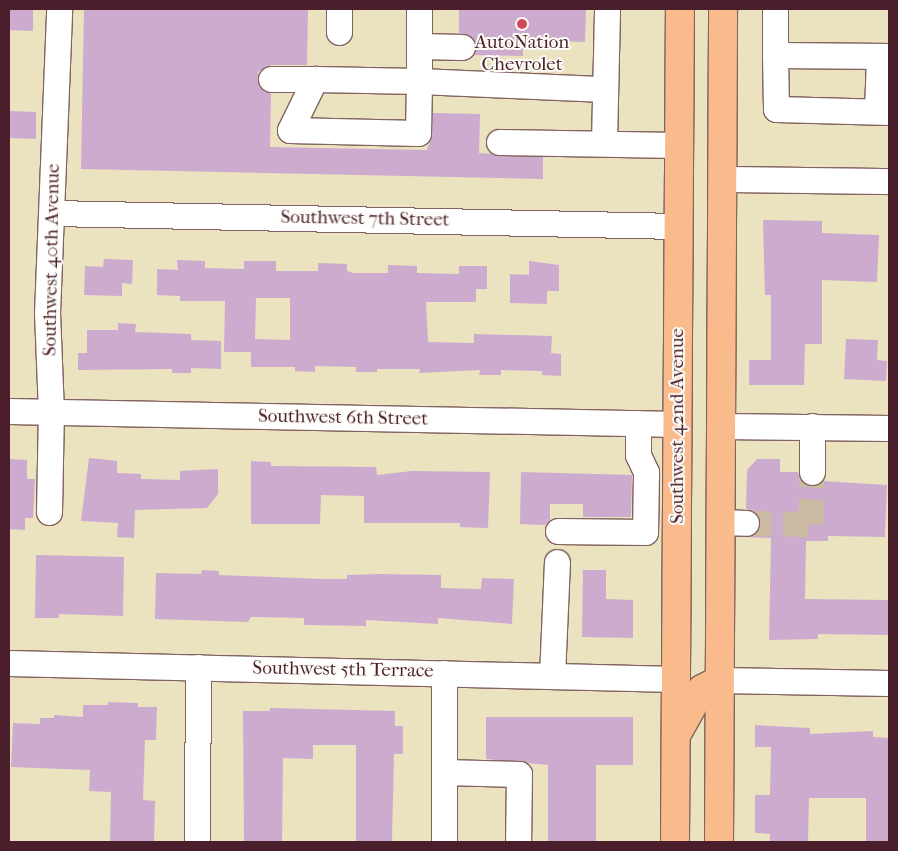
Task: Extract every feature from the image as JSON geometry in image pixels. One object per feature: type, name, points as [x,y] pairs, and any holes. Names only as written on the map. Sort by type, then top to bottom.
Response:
[{"type":"main road","name":"Southwest 42nd Avenue","points":[[675,842],[680,9]]},
{"type":"main road","points":[[719,842],[720,680],[733,522],[722,426],[724,9]]},
{"type":"main road","points":[[676,738],[702,689],[720,680]]},
{"type":"street","name":"Southwest 40th Avenue","points":[[49,512],[51,412],[48,313],[58,9]]},
{"type":"street","points":[[316,79],[290,130],[418,133],[419,9]]},
{"type":"street","points":[[604,144],[608,9]]},
{"type":"street","points":[[775,9],[775,55],[776,109],[883,111],[884,56],[775,55]]},
{"type":"street","points":[[419,46],[462,47]]},
{"type":"street","points":[[272,78],[419,81],[605,89]]},
{"type":"street","points":[[499,142],[679,145]]},
{"type":"street","points":[[723,179],[889,181]]},
{"type":"street","name":"Southwest 7th Street","points":[[52,213],[679,226]]},
{"type":"street","name":"Southwest 6th Street","points":[[9,411],[677,424]]},
{"type":"street","points":[[558,531],[645,532],[646,472],[638,454],[638,423]]},
{"type":"street","points":[[722,426],[889,428]]},
{"type":"street","points":[[812,426],[812,472]]},
{"type":"street","points":[[552,676],[557,562]]},
{"type":"street","name":"Southwest 5th Terrace","points":[[9,663],[676,679]]},
{"type":"street","points":[[197,842],[198,667]]},
{"type":"street","points":[[444,673],[444,842]]},
{"type":"street","points":[[720,680],[889,683]]},
{"type":"street","points":[[444,772],[519,774],[518,842]]},
{"type":"building","points":[[9,9],[33,9],[33,31],[9,30]]},
{"type":"building","points":[[84,9],[308,9],[307,65],[271,65],[258,72],[259,87],[271,93],[270,147],[427,150],[432,133],[433,113],[480,114],[479,153],[543,157],[543,179],[81,169]]},
{"type":"building","name":"AutoNation Chevrolet","points":[[459,9],[586,9],[585,42],[523,40],[523,56],[474,55],[474,40],[459,33]]},
{"type":"building","points":[[9,111],[36,112],[36,139],[9,138]]},
{"type":"building","points":[[763,220],[822,221],[822,233],[879,235],[877,282],[822,280],[822,344],[805,344],[804,385],[749,385],[749,360],[771,360],[771,295],[765,295]]},
{"type":"building","points":[[104,259],[133,260],[132,284],[122,283],[122,296],[84,295],[85,266],[103,267]]},
{"type":"building","points":[[177,260],[205,261],[205,268],[244,269],[244,261],[276,261],[276,271],[318,271],[318,263],[347,264],[347,271],[353,273],[388,273],[388,265],[417,266],[417,273],[459,274],[459,266],[487,266],[487,289],[476,289],[476,302],[426,302],[428,342],[474,343],[474,334],[552,336],[551,353],[561,354],[561,376],[542,375],[542,371],[501,370],[501,375],[479,375],[480,370],[419,373],[420,369],[377,369],[377,372],[356,372],[356,367],[315,366],[315,372],[295,371],[295,367],[251,367],[251,352],[224,352],[225,301],[180,301],[180,296],[157,295],[157,269],[178,270]],"holes":[[[256,298],[290,298],[290,340],[255,339]]]},
{"type":"building","points":[[529,261],[559,265],[559,291],[547,291],[547,304],[510,303],[510,274],[529,275]]},
{"type":"building","points":[[118,323],[136,324],[135,332],[191,334],[191,340],[221,341],[221,369],[191,368],[191,373],[172,373],[172,369],[78,370],[78,353],[87,353],[87,330],[118,330]]},
{"type":"building","points":[[846,339],[878,340],[877,360],[887,361],[886,381],[844,379]]},
{"type":"building","points":[[89,458],[117,461],[117,473],[141,474],[141,479],[180,480],[180,471],[218,469],[218,494],[207,508],[135,510],[134,538],[117,537],[118,523],[81,521]]},
{"type":"building","points":[[9,459],[27,460],[27,479],[35,479],[33,518],[25,518],[25,530],[9,529]]},
{"type":"building","points":[[757,459],[780,459],[780,472],[798,472],[800,480],[812,486],[823,481],[887,485],[885,537],[828,536],[828,541],[806,541],[805,599],[889,600],[889,635],[818,634],[818,639],[769,640],[771,538],[746,537],[753,535],[760,524],[754,511],[746,509],[747,470]]},
{"type":"building","points":[[251,461],[271,462],[271,466],[376,467],[377,475],[412,471],[490,472],[488,528],[460,527],[460,523],[364,523],[364,496],[321,495],[320,524],[251,524]]},
{"type":"building","points":[[521,472],[632,475],[631,517],[583,517],[583,504],[550,504],[550,520],[545,525],[520,524]]},
{"type":"building","points":[[36,555],[124,557],[123,616],[59,614],[59,618],[35,618]]},
{"type":"building","points":[[202,570],[219,571],[219,575],[322,579],[347,579],[347,575],[441,575],[441,588],[481,589],[482,578],[514,579],[512,624],[438,618],[438,624],[366,620],[366,626],[304,625],[304,618],[251,617],[248,622],[155,619],[156,573],[201,574]]},
{"type":"building","points":[[583,570],[606,570],[606,599],[633,600],[633,638],[582,637]]},
{"type":"building","points":[[108,702],[138,703],[138,707],[157,707],[156,740],[145,740],[143,800],[155,801],[154,842],[110,842],[111,792],[89,791],[90,770],[11,767],[13,723],[40,724],[40,718],[54,718],[54,715],[83,717],[83,705],[108,705]]},
{"type":"building","points":[[270,708],[395,711],[395,726],[403,726],[403,754],[394,754],[392,842],[356,842],[356,745],[313,745],[313,759],[283,758],[282,842],[244,842],[243,711],[270,711]]},
{"type":"building","points":[[486,717],[633,717],[633,765],[596,765],[596,842],[548,842],[548,765],[486,759]]},
{"type":"building","points":[[755,725],[810,728],[810,734],[873,731],[873,737],[889,738],[889,842],[866,842],[866,798],[809,798],[808,842],[770,842],[770,834],[755,833],[755,795],[770,795],[771,747],[755,747]]},
{"type":"tunnel","points":[[746,523],[811,524],[812,472]]},
{"type":"place","name":"AutoNation Chevrolet","points":[[522,24]]}]
